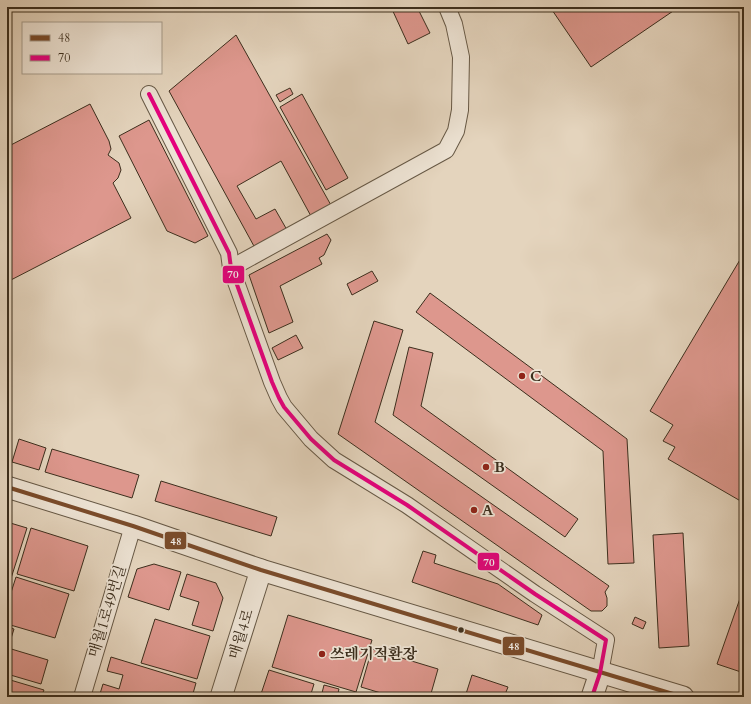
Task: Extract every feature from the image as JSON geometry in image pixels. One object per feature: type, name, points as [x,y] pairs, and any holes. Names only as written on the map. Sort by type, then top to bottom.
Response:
[{"type":"street","points":[[231,268],[446,150],[456,131],[460,110],[461,70],[461,57],[454,24],[447,7]]},
{"type":"street","points":[[149,94],[229,253],[231,268],[279,398],[284,407],[311,439],[334,460],[407,506],[535,594],[606,640],[600,673],[592,697]]},
{"type":"street","points":[[7,487],[133,526],[261,570],[683,697]]},
{"type":"street","name":"매월1로49번길","points":[[82,697],[133,526]]},
{"type":"street","name":"매월4로","points":[[221,697],[261,570]]},
{"type":"building","points":[[391,7],[417,7],[430,33],[408,44]]},
{"type":"building","points":[[550,7],[679,7],[591,67]]},
{"type":"building","points":[[236,35],[332,207],[312,218],[281,161],[237,186],[256,219],[275,209],[287,230],[255,248],[169,91]]},
{"type":"building","points":[[290,88],[293,94],[280,102],[276,95]]},
{"type":"building","points":[[302,94],[348,178],[326,190],[280,107]]},
{"type":"building","points":[[90,104],[109,141],[111,149],[108,155],[119,163],[121,170],[118,178],[113,183],[131,218],[7,282],[7,147]]},
{"type":"building","points":[[149,120],[208,236],[195,243],[167,231],[119,136]]},
{"type":"building","points":[[327,234],[331,240],[324,255],[319,258],[322,264],[280,286],[293,322],[269,333],[249,275]]},
{"type":"building","points":[[744,253],[744,503],[668,459],[675,447],[663,441],[673,425],[650,411]]},
{"type":"building","points":[[372,271],[378,281],[352,295],[347,284]]},
{"type":"building","name":"C","points":[[430,293],[627,439],[634,563],[608,564],[603,451],[416,312]]},
{"type":"building","name":"A","points":[[374,321],[403,330],[375,422],[609,586],[605,592],[607,606],[602,611],[591,611],[338,434]]},
{"type":"building","points":[[296,335],[303,348],[278,360],[272,348]]},
{"type":"building","name":"B","points":[[409,347],[433,353],[421,406],[578,519],[565,537],[393,415]]},
{"type":"building","points":[[19,439],[46,448],[39,470],[12,462]]},
{"type":"building","points":[[52,449],[139,475],[132,498],[45,472]]},
{"type":"building","points":[[161,481],[277,517],[271,536],[155,501]]},
{"type":"building","points":[[7,522],[27,528],[7,591]]},
{"type":"building","points":[[31,528],[88,546],[74,591],[17,574]]},
{"type":"building","points":[[683,533],[689,646],[659,648],[653,535]]},
{"type":"building","points":[[423,551],[436,555],[434,563],[498,584],[542,615],[538,625],[412,582]]},
{"type":"building","points":[[154,564],[181,572],[169,610],[128,597],[137,569]]},
{"type":"building","points":[[187,574],[216,583],[223,598],[213,631],[192,625],[199,602],[180,596]]},
{"type":"building","points":[[16,577],[69,594],[55,638],[7,624],[7,605]]},
{"type":"building","points":[[744,587],[744,673],[717,664]]},
{"type":"building","name":"쓰레기적환장","points":[[288,615],[372,640],[356,692],[272,667]]},
{"type":"building","points":[[635,617],[646,622],[643,629],[632,624]]},
{"type":"building","points":[[155,619],[210,636],[197,679],[141,663]]},
{"type":"building","points":[[7,627],[14,629],[8,648],[48,660],[41,684],[7,674]]},
{"type":"building","points":[[372,649],[438,669],[430,697],[394,697],[361,687]]},
{"type":"building","points":[[111,657],[196,683],[192,697],[99,697],[103,684],[119,689],[123,675],[107,671]]},
{"type":"building","points":[[269,670],[314,684],[310,697],[260,697]]},
{"type":"building","points":[[472,675],[508,687],[504,697],[465,697]]},
{"type":"building","points":[[7,679],[44,690],[41,697],[7,697]]},
{"type":"building","points":[[324,685],[339,689],[337,697],[321,697]]},
{"type":"transit line","name":"70","points":[[149,94],[229,253],[231,268],[272,382],[284,407],[311,439],[334,460],[407,505],[535,594],[606,640],[600,673],[592,697]]},
{"type":"transit line","name":"48","points":[[7,487],[133,526],[261,570],[683,697]]},
{"type":"place","name":"C","points":[[522,376]]},
{"type":"place","name":"B","points":[[486,467]]},
{"type":"place","name":"A","points":[[474,510]]},
{"type":"place","name":"쓰레기적환장","points":[[322,654]]}]
